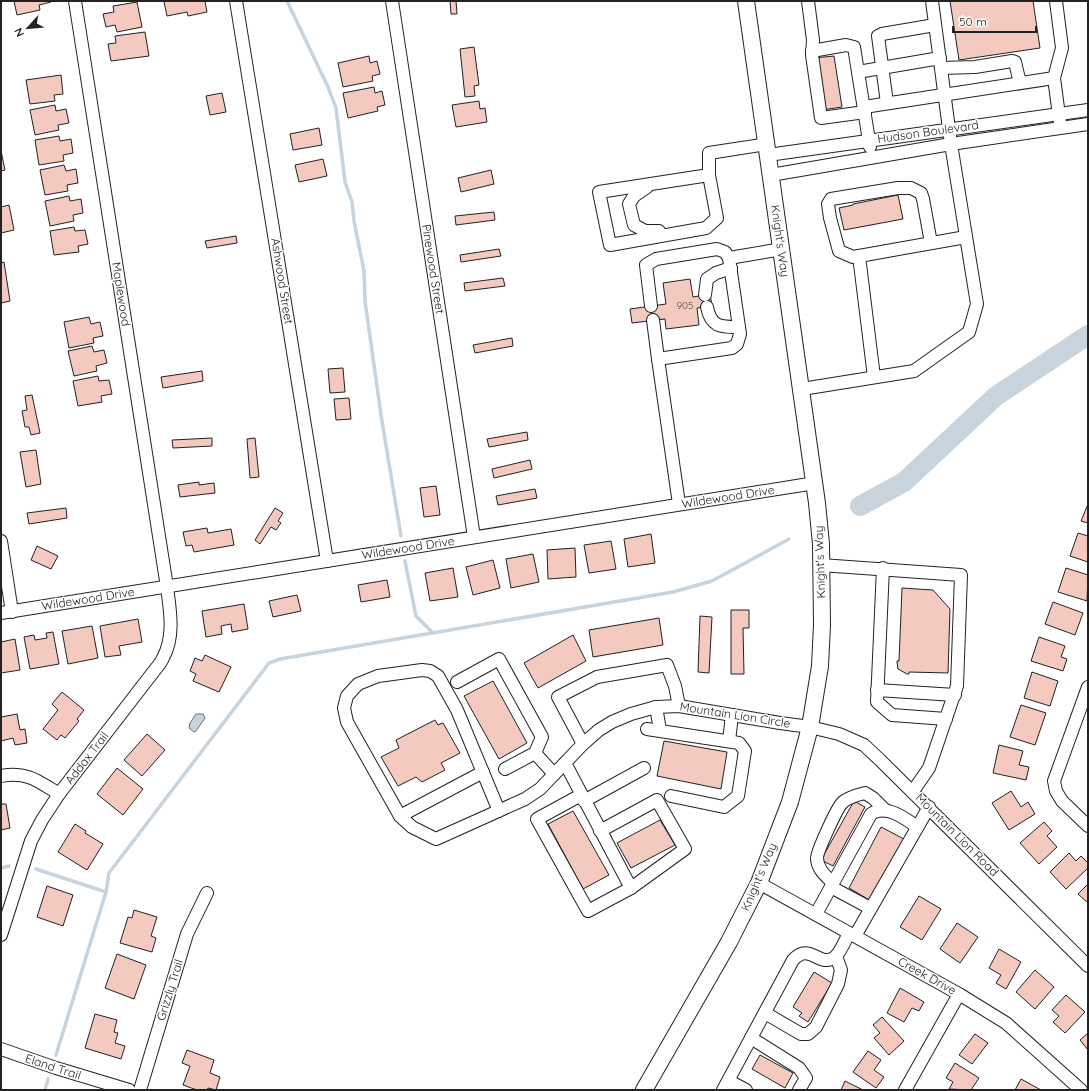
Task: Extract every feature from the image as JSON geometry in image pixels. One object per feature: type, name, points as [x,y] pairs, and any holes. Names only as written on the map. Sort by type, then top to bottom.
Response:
[{"type":"main road","name":"Knight's Way","points":[[644,1090],[729,942],[759,883],[790,802],[810,727],[820,666],[822,625],[821,544],[815,483],[746,1]]},
{"type":"street","name":"Maplewood","points":[[75,1],[167,587]]},
{"type":"street","name":"Ashwood Street","points":[[236,1],[327,561]]},
{"type":"street","name":"Pinewood Street","points":[[392,1],[474,537]]},
{"type":"street","points":[[808,1],[813,40],[812,51],[821,118],[887,103],[1054,78]]},
{"type":"street","points":[[802,389],[914,371],[969,332],[977,304],[951,144],[932,1]]},
{"type":"street","points":[[1056,1],[1062,48],[1054,78],[1061,128]]},
{"type":"street","points":[[887,103],[878,36],[882,34],[935,25]]},
{"type":"street","points":[[812,51],[846,45],[854,47],[872,158]]},
{"type":"street","points":[[858,72],[882,68],[941,63],[975,67],[1012,61],[1015,62],[1017,67],[1020,83]]},
{"type":"street","name":"Hudson Boulevard","points":[[709,175],[709,153],[869,140],[1088,110]]},
{"type":"street","name":"Hudson Boulevard","points":[[771,174],[951,144],[1088,124]]},
{"type":"street","points":[[709,175],[717,218],[706,228],[610,245],[598,192],[709,175]]},
{"type":"street","points":[[650,185],[634,196],[629,204],[634,225],[645,231],[658,231],[692,223],[706,228]]},
{"type":"street","points":[[931,243],[921,192],[911,188],[898,188],[831,199],[828,204],[830,218],[839,251],[853,257],[966,237]]},
{"type":"street","points":[[652,306],[646,265],[656,259],[717,249],[725,252],[730,263],[740,334],[737,344],[732,348],[658,358]]},
{"type":"street","points":[[739,327],[720,327],[711,320],[706,301],[708,278],[730,263],[782,249]]},
{"type":"street","points":[[859,256],[874,377]]},
{"type":"street","points":[[654,320],[679,504]]},
{"type":"street","name":"Wildewood Drive","points":[[6,612],[815,483]]},
{"type":"street","points":[[1,541],[6,612]]},
{"type":"street","points":[[821,565],[882,568],[961,575],[958,686],[929,768],[913,791]]},
{"type":"street","points":[[882,568],[877,702],[892,715],[946,719]]},
{"type":"street","name":"Addax Trail","points":[[1,935],[31,840],[42,820],[58,794],[163,658],[168,643],[171,620],[167,587]]},
{"type":"street","points":[[457,682],[499,659],[542,737],[535,753],[505,769]]},
{"type":"street","points":[[583,744],[558,697],[596,677],[667,665],[675,686],[679,706]]},
{"type":"street","points":[[483,772],[400,816],[348,722],[344,708],[347,696],[358,684],[378,676],[422,670],[430,671],[438,676],[457,710],[483,772],[499,811]]},
{"type":"street","points":[[1088,687],[1054,781],[1056,791],[1062,800],[1088,826]]},
{"type":"street","points":[[877,690],[954,695]]},
{"type":"street","name":"Mountain Lion Circle","points":[[400,816],[412,827],[436,839],[525,799],[540,789],[583,744],[599,730],[612,722],[631,714],[656,707],[679,706],[810,727]]},
{"type":"street","points":[[656,707],[660,730]]},
{"type":"street","points":[[729,741],[732,715]]},
{"type":"street","name":"Mountain Lion Road","points":[[810,727],[839,734],[864,745],[913,791],[1088,966]]},
{"type":"street","points":[[647,729],[739,743],[745,751],[738,796],[724,807],[670,796]]},
{"type":"street","points":[[535,753],[554,774]]},
{"type":"street","points":[[565,764],[631,888]]},
{"type":"street","points":[[600,831],[657,800],[685,849],[631,888],[588,911],[537,819],[644,768]]},
{"type":"street","points":[[1,776],[22,774],[36,780],[58,794]]},
{"type":"street","points":[[870,908],[832,885],[820,871],[817,858],[836,812],[842,803],[853,796],[865,793],[873,798],[885,810],[917,827]]},
{"type":"street","points":[[746,1090],[726,1085],[792,960],[798,954],[805,952],[824,960],[836,956],[870,908],[929,807]]},
{"type":"street","points":[[816,914],[871,814],[877,810],[885,810]]},
{"type":"street","name":"Creek Drive","points":[[759,883],[959,994],[1006,1024],[1081,1090]]},
{"type":"street","name":"Grizzly Trail","points":[[140,1090],[188,934],[207,893]]},
{"type":"street","points":[[765,1013],[801,1034],[808,1034],[816,1027],[838,984],[841,970],[836,956]]},
{"type":"street","points":[[905,1090],[959,994]]},
{"type":"street","points":[[752,1038],[799,1068],[806,1078],[799,1090]]},
{"type":"street","name":"Eland Trail","points":[[1,1049],[56,1068],[129,1090]]},
{"type":"shaded area","points":[[196,714],[203,714],[205,718],[194,732],[189,728],[190,723]]},
{"type":"building","points":[[14,1],[51,2],[39,5],[40,10],[17,15]]},
{"type":"building","points":[[205,1],[207,12],[188,16],[187,12],[167,16],[164,2]]},
{"type":"building","points":[[450,1],[456,1],[457,14],[451,14]]},
{"type":"building","points":[[950,1],[1033,1],[1040,48],[959,60]]},
{"type":"building","points":[[137,2],[142,27],[117,32],[115,25],[106,27],[103,14],[114,12],[113,6]]},
{"type":"building","points":[[145,32],[149,56],[111,61],[108,44],[116,43],[115,36]]},
{"type":"building","points":[[474,47],[479,85],[474,86],[475,96],[465,97],[460,49]]},
{"type":"building","points":[[369,56],[370,63],[377,61],[380,74],[372,76],[373,81],[343,87],[338,63]]},
{"type":"building","points":[[834,56],[842,107],[822,110],[814,58]]},
{"type":"building","points":[[61,75],[63,94],[54,95],[55,101],[30,104],[26,80]]},
{"type":"building","points":[[374,87],[375,93],[382,91],[385,105],[377,107],[378,111],[348,118],[343,93]]},
{"type":"building","points":[[222,93],[226,112],[210,115],[206,96]]},
{"type":"building","points":[[479,101],[480,109],[485,108],[487,122],[456,127],[452,105]]},
{"type":"building","points":[[55,105],[56,111],[66,109],[69,123],[58,125],[59,130],[35,135],[30,110]]},
{"type":"building","points":[[319,128],[322,145],[293,150],[290,134]]},
{"type":"building","points":[[59,136],[60,141],[71,139],[73,153],[63,155],[64,161],[39,165],[35,140]]},
{"type":"building","points":[[1,151],[5,170],[1,171]]},
{"type":"building","points":[[323,159],[327,176],[299,182],[295,165]]},
{"type":"building","points":[[64,165],[66,171],[76,169],[78,183],[67,185],[68,191],[45,195],[40,170]]},
{"type":"building","points":[[491,170],[494,184],[461,192],[458,178]]},
{"type":"building","points":[[898,195],[903,219],[844,230],[839,208]]},
{"type":"building","points":[[69,196],[70,201],[81,199],[83,213],[73,215],[74,221],[50,226],[45,201]]},
{"type":"building","points":[[9,205],[14,230],[1,233],[1,207]]},
{"type":"building","points":[[494,212],[495,220],[456,225],[455,216]]},
{"type":"building","points":[[74,227],[75,231],[85,230],[88,244],[78,246],[79,252],[54,255],[50,231]]},
{"type":"building","points":[[236,236],[237,243],[207,248],[205,241]]},
{"type":"building","points":[[499,249],[501,256],[461,262],[460,255]]},
{"type":"building","points":[[4,262],[10,301],[1,303],[1,263]]},
{"type":"building","points":[[503,278],[505,286],[465,291],[464,283]]},
{"type":"building","points":[[690,279],[693,297],[710,294],[712,306],[697,308],[699,325],[666,329],[665,319],[632,323],[630,309],[666,304],[663,283]]},
{"type":"building","points":[[89,317],[91,324],[100,322],[103,336],[93,338],[94,343],[69,348],[64,322]]},
{"type":"building","points":[[512,338],[513,346],[475,353],[473,345]]},
{"type":"building","points":[[92,346],[94,352],[104,350],[107,363],[96,366],[97,371],[74,376],[68,351]]},
{"type":"building","points":[[343,368],[345,392],[330,393],[328,369]]},
{"type":"building","points":[[202,371],[203,381],[163,388],[161,377]]},
{"type":"building","points":[[98,376],[99,381],[109,380],[112,394],[101,396],[102,402],[78,406],[73,381]]},
{"type":"building","points":[[32,395],[40,433],[31,435],[29,427],[25,427],[22,411],[27,410],[25,396]]},
{"type":"building","points":[[349,398],[351,419],[336,420],[334,399]]},
{"type":"building","points":[[527,432],[528,440],[489,447],[487,439]]},
{"type":"building","points":[[212,438],[212,446],[173,448],[172,440]]},
{"type":"building","points":[[255,438],[259,477],[250,478],[247,439]]},
{"type":"building","points":[[36,450],[41,484],[26,487],[20,452]]},
{"type":"building","points":[[530,460],[532,469],[494,478],[492,469]]},
{"type":"building","points":[[199,482],[199,485],[214,483],[215,493],[180,497],[178,485]]},
{"type":"building","points":[[436,486],[440,515],[424,517],[420,488]]},
{"type":"building","points":[[535,489],[537,498],[498,505],[496,496]]},
{"type":"building","points":[[1088,504],[1088,523],[1081,521]]},
{"type":"building","points":[[66,508],[67,518],[29,524],[27,513]]},
{"type":"building","points":[[275,508],[283,513],[278,521],[281,523],[276,530],[271,527],[260,544],[255,540]]},
{"type":"building","points":[[207,528],[208,533],[231,529],[234,545],[194,552],[192,545],[186,546],[183,532]]},
{"type":"building","points":[[1078,533],[1088,536],[1088,562],[1070,556]]},
{"type":"building","points":[[651,534],[655,563],[628,567],[624,539]]},
{"type":"building","points":[[611,541],[616,569],[589,573],[584,545]]},
{"type":"building","points":[[37,546],[58,556],[51,569],[31,560]]},
{"type":"building","points":[[575,548],[576,577],[548,579],[547,550]]},
{"type":"building","points":[[533,554],[539,582],[511,588],[506,559]]},
{"type":"building","points":[[493,560],[500,588],[473,595],[466,567]]},
{"type":"building","points":[[453,568],[458,597],[430,601],[425,573]]},
{"type":"building","points":[[1066,568],[1088,575],[1087,601],[1058,592]]},
{"type":"building","points":[[387,580],[390,597],[361,602],[358,585]]},
{"type":"building","points":[[902,588],[933,590],[950,609],[948,673],[909,672],[909,674],[907,674],[898,669],[897,661],[899,661]]},
{"type":"building","points":[[297,595],[301,611],[273,617],[269,601]]},
{"type":"building","points":[[1053,602],[1083,613],[1075,635],[1045,624]]},
{"type":"building","points":[[244,604],[248,629],[232,632],[231,624],[221,626],[222,634],[206,637],[202,611]]},
{"type":"building","points":[[731,610],[749,610],[749,628],[743,628],[744,674],[731,674]]},
{"type":"building","points":[[700,616],[712,617],[709,673],[698,672]]},
{"type":"building","points":[[659,618],[663,645],[593,657],[589,630]]},
{"type":"building","points":[[138,619],[142,642],[119,646],[121,655],[105,657],[100,626]]},
{"type":"building","points":[[92,626],[98,658],[68,664],[62,631]]},
{"type":"building","points":[[53,632],[59,664],[30,669],[24,637],[34,635],[35,640],[47,638],[46,633]]},
{"type":"building","points":[[573,635],[586,661],[538,688],[524,663]]},
{"type":"building","points":[[1039,637],[1065,646],[1061,657],[1067,659],[1063,671],[1031,661]]},
{"type":"building","points":[[15,639],[20,670],[1,673],[1,642]]},
{"type":"building","points":[[205,655],[231,667],[219,692],[193,681],[196,674],[190,671],[195,658],[202,661]]},
{"type":"building","points":[[1032,672],[1058,681],[1050,706],[1024,698]]},
{"type":"building","points":[[493,681],[527,743],[499,759],[464,696]]},
{"type":"building","points":[[62,692],[84,710],[77,719],[79,721],[65,738],[61,735],[57,740],[43,729],[58,710],[52,704]]},
{"type":"building","points":[[1021,705],[1046,713],[1035,745],[1010,737]]},
{"type":"building","points":[[17,714],[20,730],[25,729],[27,743],[15,745],[13,738],[1,741],[1,717]]},
{"type":"building","points":[[435,720],[438,725],[443,723],[460,753],[441,763],[445,770],[422,782],[416,777],[398,786],[381,757],[399,748],[396,740]]},
{"type":"building","points":[[147,734],[165,750],[142,776],[124,760]]},
{"type":"building","points":[[664,741],[727,752],[721,789],[657,776]]},
{"type":"building","points":[[999,745],[1023,751],[1019,765],[1029,767],[1026,780],[993,773]]},
{"type":"building","points":[[117,768],[143,789],[123,815],[97,794]]},
{"type":"building","points":[[1011,791],[1021,807],[1028,802],[1035,814],[1009,830],[992,803]]},
{"type":"building","points":[[854,801],[865,807],[833,866],[821,860]]},
{"type":"building","points":[[1,804],[6,804],[10,828],[1,830]]},
{"type":"building","points":[[573,811],[609,875],[583,889],[548,824]]},
{"type":"building","points":[[660,820],[675,845],[631,868],[617,843]]},
{"type":"building","points":[[1044,822],[1052,831],[1047,836],[1057,847],[1039,864],[1020,843]]},
{"type":"building","points":[[75,824],[86,831],[85,833],[103,844],[87,870],[58,852]]},
{"type":"building","points":[[881,827],[904,839],[871,901],[849,888]]},
{"type":"building","points":[[1069,853],[1076,861],[1081,856],[1088,863],[1088,868],[1066,889],[1050,872]]},
{"type":"building","points":[[1088,884],[1088,903],[1078,894]]},
{"type":"building","points":[[47,886],[73,895],[63,926],[37,917]]},
{"type":"building","points":[[919,896],[941,909],[922,940],[900,927]]},
{"type":"building","points":[[134,910],[157,917],[151,936],[156,938],[152,952],[120,943],[128,917],[132,918]]},
{"type":"building","points":[[957,923],[978,937],[960,963],[940,949]]},
{"type":"building","points":[[999,949],[1021,962],[1006,989],[996,983],[1001,975],[989,968]]},
{"type":"building","points":[[117,954],[146,965],[134,999],[105,988]]},
{"type":"building","points":[[1035,970],[1054,987],[1035,1009],[1016,992]]},
{"type":"building","points":[[814,972],[832,983],[808,1022],[799,1016],[802,1013],[793,1007]]},
{"type":"building","points":[[900,988],[924,1002],[919,1011],[912,1008],[904,1022],[887,1013]]},
{"type":"building","points":[[1066,995],[1085,1012],[1065,1033],[1053,1022],[1059,1016],[1052,1010]]},
{"type":"building","points":[[95,1014],[117,1020],[114,1032],[118,1033],[115,1043],[125,1046],[121,1059],[85,1048]]},
{"type":"building","points":[[882,1017],[904,1041],[889,1055],[874,1038],[880,1033],[873,1025]]},
{"type":"building","points":[[1088,1033],[1088,1050],[1080,1040]]},
{"type":"building","points":[[975,1034],[988,1043],[972,1064],[959,1055]]},
{"type":"building","points":[[187,1050],[214,1060],[210,1073],[220,1077],[216,1090],[208,1088],[207,1090],[197,1090],[183,1085],[190,1066],[182,1063]]},
{"type":"building","points":[[868,1051],[881,1060],[874,1070],[884,1077],[876,1088],[853,1072]]},
{"type":"building","points":[[760,1055],[793,1073],[785,1088],[752,1069]]},
{"type":"building","points":[[955,1063],[979,1078],[971,1090],[949,1089],[953,1082],[946,1078]]},
{"type":"building","points":[[1021,1079],[1041,1090],[1015,1090]]},
{"type":"building","points":[[845,1081],[863,1090],[841,1090]]},
{"type":"waterway","points":[[287,1],[328,87],[336,108],[345,182],[352,202],[354,221],[364,271],[365,301],[381,415],[401,536]]},
{"type":"waterway","points":[[860,506],[904,482],[996,396],[1088,335]]},
{"type":"waterway","points":[[56,1055],[106,892],[109,873],[269,663],[280,659],[673,592],[712,581],[789,539]]},
{"type":"waterway","points":[[405,561],[416,616],[433,633]]},
{"type":"waterway","points":[[1,868],[9,866]]},
{"type":"waterway","points":[[36,869],[106,892]]},
{"type":"waterway","points":[[45,1090],[48,1079]]}]
